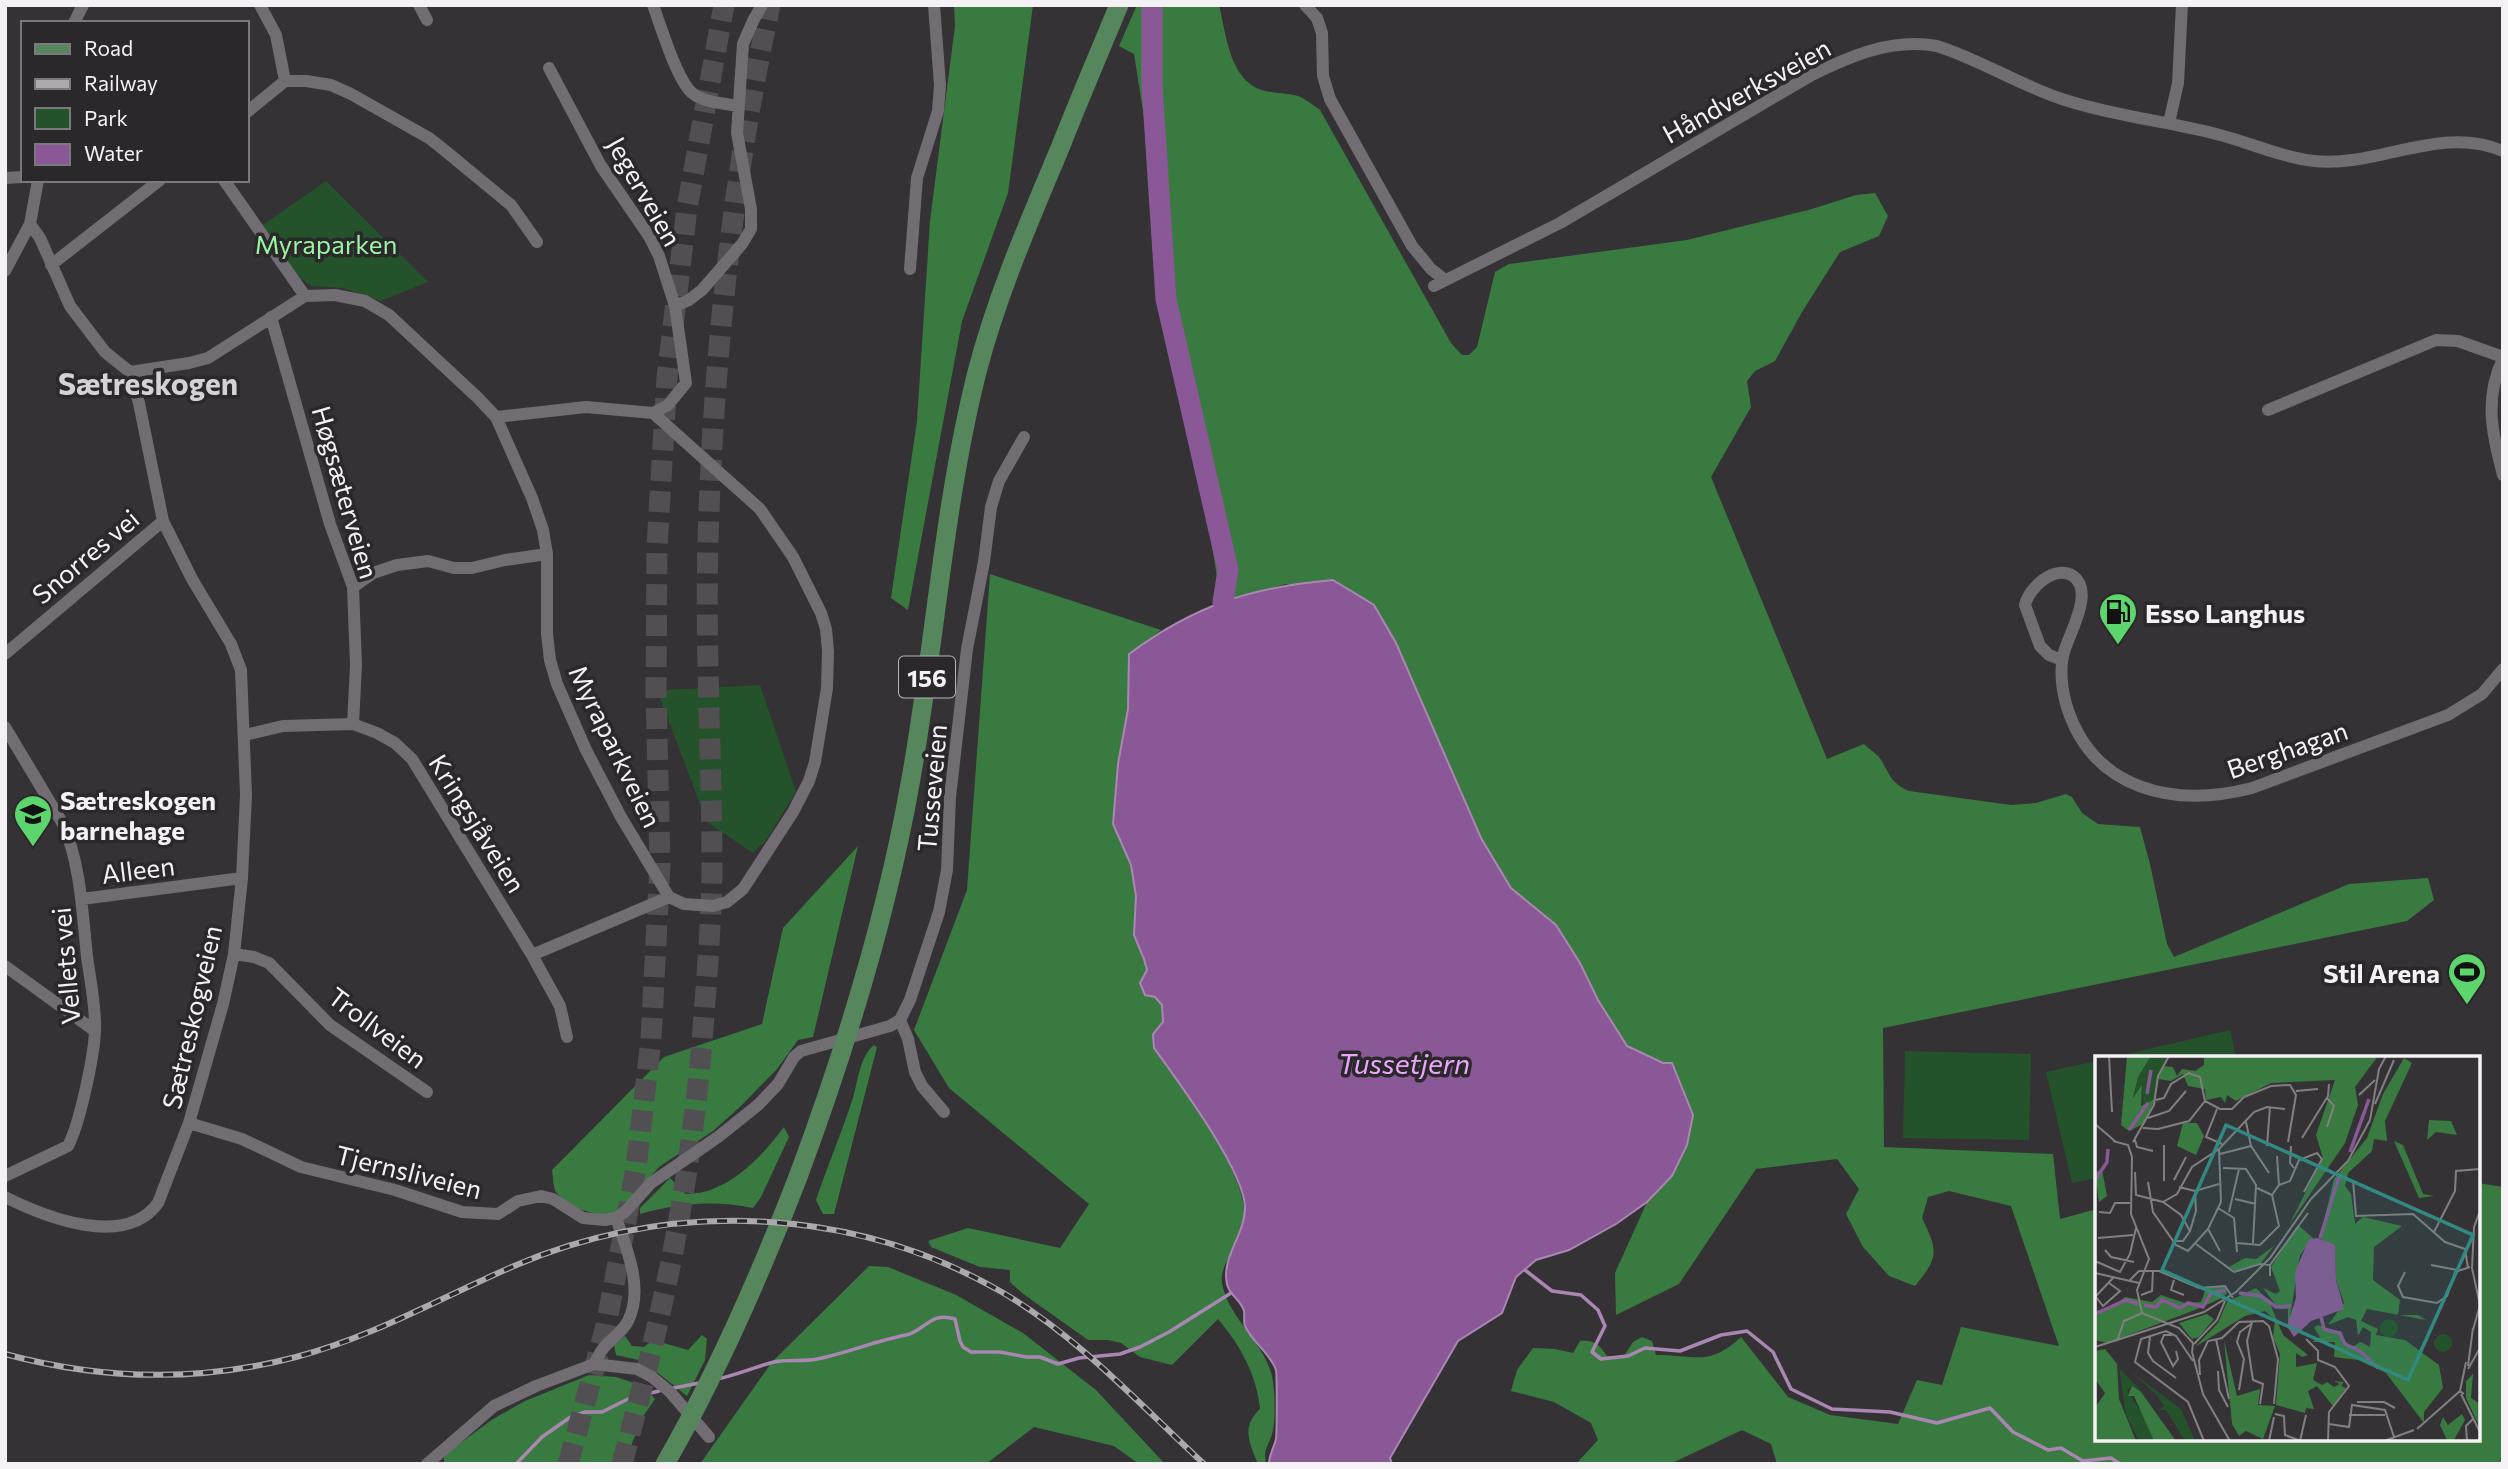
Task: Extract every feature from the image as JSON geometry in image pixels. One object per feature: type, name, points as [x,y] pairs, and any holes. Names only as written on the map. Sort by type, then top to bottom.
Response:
[{"type":"main road","name":"156","points":[[665,1464],[725,1348],[768,1253],[809,1147],[872,957],[909,793],[952,501],[964,429],[978,369],[996,307],[1024,232],[1119,5]]},
{"type":"street","points":[[75,21],[83,5]]},
{"type":"street","points":[[260,5],[276,34],[285,81]]},
{"type":"street","points":[[419,5],[427,20]]},
{"type":"street","points":[[653,5],[682,80],[692,93],[706,100],[738,106]]},
{"type":"street","points":[[675,306],[690,300],[702,290],[742,244],[751,229],[751,209],[737,133],[738,106],[743,44],[762,5]]},
{"type":"street","points":[[910,269],[917,178],[938,111],[940,65],[934,5]]},
{"type":"street","name":"Håndverksveien","points":[[1305,5],[1317,18],[1322,33],[1323,76],[1330,99],[1412,246],[1439,283],[1560,223],[1810,76],[1877,48],[1904,44],[1937,46],[2065,100],[2169,123],[2315,161],[2363,159],[2454,141],[2478,142],[2503,150]]},
{"type":"street","points":[[2169,123],[2178,83],[2182,5]]},
{"type":"street","name":"Jegerveien","points":[[549,68],[601,166],[649,236],[659,256],[675,306],[686,383],[668,405],[653,413]]},
{"type":"street","points":[[248,111],[285,81],[331,85],[429,138],[511,205],[537,242]]},
{"type":"street","points":[[5,271],[30,224],[38,182]]},
{"type":"street","points":[[51,265],[157,182]]},
{"type":"street","points":[[30,224],[40,238],[70,306],[105,352],[130,372],[190,363],[208,358],[305,296],[225,182]]},
{"type":"street","name":"Myraparkveien","points":[[305,296],[335,295],[355,299],[389,315],[496,417],[532,498],[543,530],[547,554],[547,634],[550,660],[557,684],[586,750],[621,817],[669,897]]},
{"type":"street","name":"Høgsæterveien","points":[[271,317],[330,524],[353,587],[356,665],[353,724]]},
{"type":"street","points":[[2268,410],[2436,340],[2458,341],[2503,358],[2494,378],[2490,397],[2492,431],[2503,475]]},
{"type":"street","name":"Sætreskogveien","points":[[5,1197],[26,1208],[68,1222],[96,1226],[118,1226],[133,1222],[153,1210],[189,1123],[223,1004],[234,954],[242,878],[246,795],[241,670],[237,657],[192,579],[163,521],[139,402],[130,372]]},
{"type":"street","points":[[496,417],[586,407],[653,413],[737,486],[775,528],[813,594],[826,629],[828,651],[827,688],[815,762],[809,781],[743,889],[727,902],[713,906],[684,904],[669,897],[532,955]]},
{"type":"street","name":"Tusseveien","points":[[895,1023],[910,1000],[935,924],[947,870],[950,796],[967,649],[984,562],[990,507],[999,481],[1024,436]]},
{"type":"street","name":"Snorres vei","points":[[5,654],[163,521]]},
{"type":"street","points":[[353,587],[373,573],[397,565],[429,561],[454,568],[472,568],[547,554]]},
{"type":"street","name":"Berghagan","points":[[2062,660],[2049,656],[2040,646],[2025,605],[2035,585],[2061,573],[2076,578],[2082,595],[2081,606],[2062,660],[2063,689],[2070,715],[2081,737],[2096,757],[2114,773],[2135,785],[2160,793],[2188,797],[2221,795],[2252,788],[2448,715],[2482,694],[2503,669]]},
{"type":"street","name":"Kringsjåveien","points":[[245,735],[283,726],[353,724],[386,738],[412,759],[532,955],[560,1006],[567,1037]]},
{"type":"street","name":"Vellets vei","points":[[5,727],[63,824],[75,862],[82,899],[95,1031],[79,1113],[68,1146],[5,1176]]},
{"type":"street","name":"Alleen","points":[[82,899],[242,878]]},
{"type":"street","name":"Trollveien","points":[[234,954],[269,963],[330,1025],[427,1092]]},
{"type":"street","points":[[5,966],[95,1031]]},
{"type":"street","points":[[594,1364],[601,1350],[619,1334],[628,1321],[634,1302],[631,1268],[616,1218],[660,1177],[718,1137],[758,1105],[778,1084],[794,1057],[809,1047],[895,1023],[908,1039],[919,1079],[944,1112]]},
{"type":"street","name":"Tjernsliveien","points":[[189,1123],[242,1139],[301,1167],[395,1190],[462,1212],[498,1214],[518,1202],[541,1196],[553,1199],[583,1218],[616,1218]]},
{"type":"street","points":[[427,1464],[494,1406],[594,1364],[637,1369],[652,1377],[670,1392],[709,1437]]},
{"type":"green space","points":[[954,5],[1033,5],[1008,193],[962,321],[908,610],[891,598],[917,421],[930,221],[955,26]]},
{"type":"green space","points":[[1137,5],[1219,5],[1228,46],[1239,71],[1247,81],[1257,88],[1301,97],[1320,110],[1451,343],[1462,355],[1469,355],[1477,347],[1495,272],[1509,264],[1687,240],[1812,209],[1856,195],[1875,193],[1888,216],[1879,236],[1840,252],[1775,361],[1755,371],[1747,381],[1751,407],[1711,477],[1827,759],[1864,744],[1878,756],[1893,779],[1909,791],[2011,805],[2036,803],[2066,794],[2072,797],[2082,813],[2098,824],[2140,827],[2167,944],[2174,957],[2349,884],[2428,878],[2434,900],[2407,921],[1883,1028],[1884,1147],[2053,1154],[2060,1219],[2095,1210],[2095,1441],[2480,1441],[2480,1183],[2503,1187],[2503,1464],[1777,1464],[1771,1444],[1742,1430],[1670,1464],[1576,1464],[1598,1440],[1591,1423],[1554,1402],[1511,1391],[1517,1370],[1533,1348],[1573,1353],[1580,1341],[1589,1341],[1601,1348],[1607,1356],[1624,1356],[1633,1342],[1642,1337],[1652,1341],[1656,1355],[1701,1357],[1720,1352],[1741,1337],[1788,1397],[1830,1415],[1898,1424],[1917,1380],[1942,1385],[1961,1327],[2059,1346],[2011,1206],[1949,1191],[1928,1197],[1922,1218],[1931,1238],[1933,1254],[1928,1268],[1915,1286],[1889,1276],[1863,1247],[1846,1214],[1859,1189],[1837,1159],[1756,1169],[1679,1284],[1616,1315],[1615,1273],[1647,1202],[1672,1176],[1693,1115],[1676,1073],[1663,1063],[1627,1046],[1556,925],[1511,888],[1481,838],[1396,643],[1374,605],[1286,584],[1221,602],[1134,54],[1119,46]]},
{"type":"green space","name":"Myraparken","points":[[326,181],[428,282],[381,301],[343,288],[311,286],[296,275],[260,227]]},
{"type":"green space","points":[[990,574],[1161,630],[1129,654],[1128,709],[1118,764],[1113,824],[1131,865],[1136,897],[1134,935],[1155,997],[1162,1005],[1163,1022],[1153,1034],[1154,1048],[1197,1108],[1227,1158],[1244,1205],[1244,1225],[1224,1268],[1222,1283],[1231,1308],[1262,1352],[1272,1376],[1274,1422],[1266,1451],[1266,1464],[1258,1464],[1248,1435],[1250,1422],[1260,1409],[1255,1384],[1240,1350],[1218,1319],[1172,1365],[1140,1357],[1121,1343],[1088,1340],[1022,1293],[1010,1282],[1010,1270],[980,1267],[931,1247],[928,1241],[968,1228],[1060,1248],[1089,1204],[949,1088],[914,1030],[967,890]]},
{"type":"green space","points":[[760,685],[796,792],[763,845],[753,853],[707,822],[658,693],[665,690]]},
{"type":"green space","points":[[858,846],[813,1037],[798,1040],[777,1069],[741,1106],[713,1131],[659,1167],[624,1206],[608,1216],[580,1209],[561,1198],[555,1190],[552,1170],[664,1057],[762,1024],[783,928]]},
{"type":"green space","points":[[2230,1030],[2236,1056],[2119,1056]]},
{"type":"green space","points":[[874,1045],[877,1047],[834,1214],[823,1214],[816,1200],[852,1101],[862,1063]]},
{"type":"green space","points":[[1905,1051],[2031,1054],[2029,1140],[1903,1138]]},
{"type":"green space","points":[[2095,1061],[2095,1178],[2072,1183],[2046,1072]]},
{"type":"green space","points":[[784,1127],[789,1137],[761,1197],[753,1208],[696,1204],[640,1214],[640,1208],[670,1178],[686,1194],[710,1190],[734,1178],[761,1154]]},
{"type":"green space","points":[[869,1266],[888,1267],[956,1295],[1023,1333],[1096,1390],[1165,1464],[1139,1464],[1114,1446],[1034,1427],[986,1464],[700,1464],[772,1362]]},
{"type":"green space","points":[[702,1335],[707,1339],[705,1360],[687,1396],[643,1361],[616,1355],[614,1345],[625,1336],[632,1346],[644,1347],[653,1340],[688,1350]]},
{"type":"green space","points":[[589,1375],[616,1377],[643,1386],[655,1399],[642,1418],[624,1464],[444,1464],[444,1455],[493,1419],[525,1401]]},
{"type":"water","name":"Tussetjern","points":[[1333,580],[1374,605],[1396,643],[1481,838],[1511,888],[1556,925],[1627,1046],[1663,1063],[1672,1063],[1693,1115],[1687,1145],[1672,1176],[1647,1202],[1616,1224],[1569,1250],[1536,1260],[1516,1277],[1502,1313],[1458,1341],[1390,1458],[1392,1464],[1269,1464],[1276,1439],[1276,1370],[1270,1358],[1248,1332],[1242,1307],[1230,1291],[1226,1274],[1244,1218],[1242,1192],[1208,1126],[1154,1048],[1153,1034],[1163,1022],[1162,1005],[1155,997],[1145,995],[1140,983],[1147,970],[1134,935],[1136,896],[1131,865],[1113,824],[1118,764],[1128,709],[1129,654],[1177,623],[1225,601],[1276,588]]},
{"type":"waterway","points":[[1152,5],[1152,85],[1166,299],[1228,570],[1223,602]]},
{"type":"waterway","points":[[1525,1270],[1552,1291],[1581,1295],[1598,1310],[1605,1326],[1592,1352],[1601,1359],[1628,1356],[1645,1348],[1680,1351],[1721,1335],[1747,1331],[1773,1352],[1791,1389],[1832,1409],[1890,1412],[1937,1423],[1990,1408],[2013,1432],[2048,1450],[2061,1448],[2083,1461],[2111,1458],[2120,1464]]},
{"type":"waterway","points":[[717,1379],[774,1362],[812,1360],[839,1354],[913,1333],[934,1319],[946,1317],[955,1319],[960,1341],[963,1347],[971,1352],[1040,1357],[1058,1364],[1079,1358],[1120,1354],[1169,1332],[1231,1293]]},
{"type":"waterway","points":[[674,1388],[699,1383]]},
{"type":"waterway","points":[[516,1464],[542,1437],[569,1418],[585,1412],[602,1412],[630,1398],[659,1391]]},
{"type":"tunnel","points":[[568,1464],[606,1326],[636,1168],[651,1040],[660,864],[656,692],[657,547],[667,378],[687,208],[724,5]]},
{"type":"tunnel","points":[[622,1464],[675,1243],[700,1063],[712,873],[707,583],[714,406],[735,204],[770,5]]},
{"type":"railway","points":[[5,1354],[77,1369],[150,1375],[224,1371],[260,1365],[325,1349],[352,1339],[514,1266],[574,1244],[635,1230],[697,1222],[760,1222],[822,1228],[883,1242],[943,1263],[1000,1291],[1056,1328],[1081,1349],[1204,1464]]},
{"type":"place","name":"Esso Langhus","points":[[2118,646]]},
{"type":"place","name":"Sætreskogen barnehage","points":[[33,848]]},
{"type":"place","name":"Stil Arena","points":[[2467,1006]]},
{"type":"district","name":"Sætreskogen","points":[[148,382]]}]
